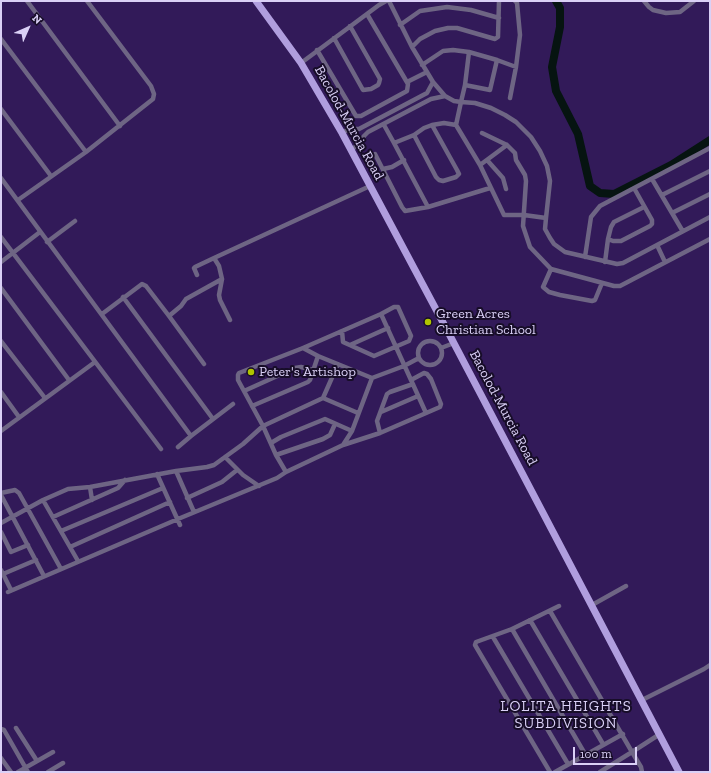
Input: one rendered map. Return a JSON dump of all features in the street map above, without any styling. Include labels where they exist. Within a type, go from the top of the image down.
[{"type":"main road","name":"Bacolod-Murcia Road","points":[[256,1],[301,62],[342,133],[679,772]]},
{"type":"street","points":[[26,1],[120,126]]},
{"type":"street","points":[[18,200],[86,152],[154,98],[154,94],[147,80],[87,1]]},
{"type":"street","points":[[301,62],[367,14],[388,1],[422,65],[433,82],[445,96],[454,101],[475,103],[491,108],[516,122],[531,136],[547,166],[550,181],[545,229],[554,244],[565,252],[605,262],[617,264],[623,263],[682,230],[710,217]]},
{"type":"street","points":[[412,47],[420,39],[435,31],[448,28],[457,28],[495,39],[498,37],[499,1]]},
{"type":"street","points":[[510,98],[520,36],[517,3],[515,1]]},
{"type":"street","points":[[644,1],[648,8],[666,13],[680,12],[694,1]]},
{"type":"street","points":[[400,25],[420,11],[447,7],[471,10],[499,18]]},
{"type":"street","points":[[317,50],[356,116],[361,116],[407,91],[407,82],[367,14]]},
{"type":"street","points":[[334,38],[363,90],[371,89],[380,84],[380,80],[350,26]]},
{"type":"street","points":[[1,39],[86,152]]},
{"type":"street","points":[[422,65],[443,51],[453,50],[469,52],[516,67]]},
{"type":"street","points":[[469,52],[465,85],[456,125],[480,165],[504,215],[524,215],[546,218]]},
{"type":"street","points":[[465,85],[490,90],[497,60]]},
{"type":"street","points":[[407,82],[427,72]]},
{"type":"street","points":[[342,133],[349,129],[359,129],[427,93],[433,82]]},
{"type":"street","points":[[427,93],[431,99]]},
{"type":"street","points":[[351,150],[359,144],[365,134],[431,99],[445,96]]},
{"type":"street","points":[[401,107],[404,114]]},
{"type":"street","points":[[1,109],[51,176]]},
{"type":"street","points":[[372,122],[376,128]]},
{"type":"street","points":[[394,142],[414,135],[424,128],[432,125],[444,123],[456,125]]},
{"type":"street","points":[[384,125],[428,207]]},
{"type":"street","points":[[414,135],[439,180],[443,181],[456,177],[458,174],[457,170],[432,125]]},
{"type":"street","points":[[482,133],[507,145],[515,153],[516,160],[525,175],[526,181],[523,226],[530,247],[551,269],[614,286],[620,286],[710,239]]},
{"type":"street","points":[[480,165],[507,145]]},
{"type":"street","points":[[585,257],[590,217],[600,206],[710,148]]},
{"type":"street","points":[[375,154],[405,211],[428,207],[490,188]]},
{"type":"street","points":[[383,169],[392,167],[404,160]]},
{"type":"street","points":[[487,160],[503,178],[506,189]]},
{"type":"street","points":[[662,195],[710,171]]},
{"type":"street","points":[[1,178],[191,436]]},
{"type":"street","points":[[652,179],[682,230]]},
{"type":"street","points":[[196,275],[195,267],[370,186]]},
{"type":"street","points":[[608,239],[613,241],[621,241],[652,224],[652,220],[634,188]]},
{"type":"street","points":[[672,213],[710,194]]},
{"type":"street","points":[[605,262],[608,239],[614,222],[644,206]]},
{"type":"street","points":[[47,242],[75,221]]},
{"type":"street","points":[[1,262],[40,232]]},
{"type":"street","points":[[1,237],[161,449]]},
{"type":"street","points":[[657,245],[665,262]]},
{"type":"street","points":[[214,258],[219,266],[222,279],[220,297],[230,320]]},
{"type":"street","points":[[551,269],[543,287],[554,294],[592,301],[597,299],[602,283]]},
{"type":"street","points":[[169,316],[181,306],[186,299],[222,279]]},
{"type":"street","points":[[102,314],[141,284],[144,284],[204,364]]},
{"type":"street","points":[[1,288],[69,380]]},
{"type":"street","points":[[123,298],[213,419]]},
{"type":"street","points":[[286,472],[276,456],[263,426],[237,378],[239,373],[303,348],[397,306],[411,336],[409,341],[374,356],[343,342],[342,331]]},
{"type":"street","points":[[381,314],[426,413]]},
{"type":"street","points":[[350,345],[388,328]]},
{"type":"street","points":[[1,341],[45,398]]},
{"type":"street","points":[[433,341],[441,348],[441,358],[434,364],[425,364],[419,358],[419,348],[422,343],[433,341]]},
{"type":"street","points":[[441,348],[454,343]]},
{"type":"street","points":[[303,348],[318,356],[372,378],[404,366],[419,358]]},
{"type":"street","points":[[252,406],[308,382],[314,370],[318,356]]},
{"type":"street","points":[[1,431],[95,362]]},
{"type":"street","points":[[1,523],[43,500],[68,489],[90,487],[157,474],[207,467],[219,462],[243,444],[263,426],[323,398],[338,364]]},
{"type":"street","points":[[244,391],[295,368],[301,367],[314,370]]},
{"type":"street","points":[[36,560],[2,572],[9,591],[259,486],[343,446],[380,433],[441,406],[431,379],[427,374],[424,374],[412,382],[390,392],[386,397],[377,421],[380,433]]},
{"type":"street","points":[[343,446],[352,431],[372,378]]},
{"type":"street","points":[[1,392],[19,417]]},
{"type":"street","points":[[381,412],[418,396]]},
{"type":"street","points":[[323,398],[358,413]]},
{"type":"street","points":[[178,447],[233,404]]},
{"type":"street","points":[[271,443],[325,420],[352,431]]},
{"type":"street","points":[[276,456],[323,439],[330,435],[335,424]]},
{"type":"street","points":[[225,457],[237,470],[259,486]]},
{"type":"street","points":[[187,498],[222,482],[237,470]]},
{"type":"street","points":[[176,471],[194,512]]},
{"type":"street","points":[[157,474],[180,525]]},
{"type":"street","points":[[53,517],[118,488],[126,480]]},
{"type":"street","points":[[90,487],[92,500]]},
{"type":"street","points":[[61,532],[163,488]]},
{"type":"street","points":[[44,576],[28,545],[2,502],[1,494],[17,491],[61,569]]},
{"type":"street","points":[[43,500],[78,561]]},
{"type":"street","points":[[70,547],[170,502]]},
{"type":"street","points":[[1,532],[11,552],[28,545]]},
{"type":"street","points":[[592,605],[626,586]]},
{"type":"street","points":[[550,772],[475,646],[476,642],[512,629],[560,606]]},
{"type":"street","points":[[550,611],[623,734],[641,767],[642,772]]},
{"type":"street","points":[[530,620],[603,744]]},
{"type":"street","points":[[512,629],[584,754]]},
{"type":"street","points":[[492,637],[568,764]]},
{"type":"street","points":[[642,700],[710,665]]},
{"type":"street","points":[[16,728],[36,761]]},
{"type":"street","points":[[1,729],[4,730],[27,770]]},
{"type":"street","points":[[555,772],[584,754],[623,734]]},
{"type":"street","points":[[600,772],[660,734]]},
{"type":"street","points":[[18,772],[27,770],[36,761],[53,752]]},
{"type":"street","points":[[1,758],[11,772]]},
{"type":"street","points":[[48,772],[63,762]]},
{"type":"waterway","points":[[556,1],[560,8],[560,27],[552,67],[556,91],[578,134],[590,186],[600,193],[614,194],[671,165],[710,140]]},
{"type":"place","name":"Green Acres Christian School","points":[[428,322]]},
{"type":"place","name":"Peter's Artishop","points":[[251,372]]},
{"type":"district","name":"LOLITA HEIGHTS SUBDIVISION","points":[[566,716]]}]
